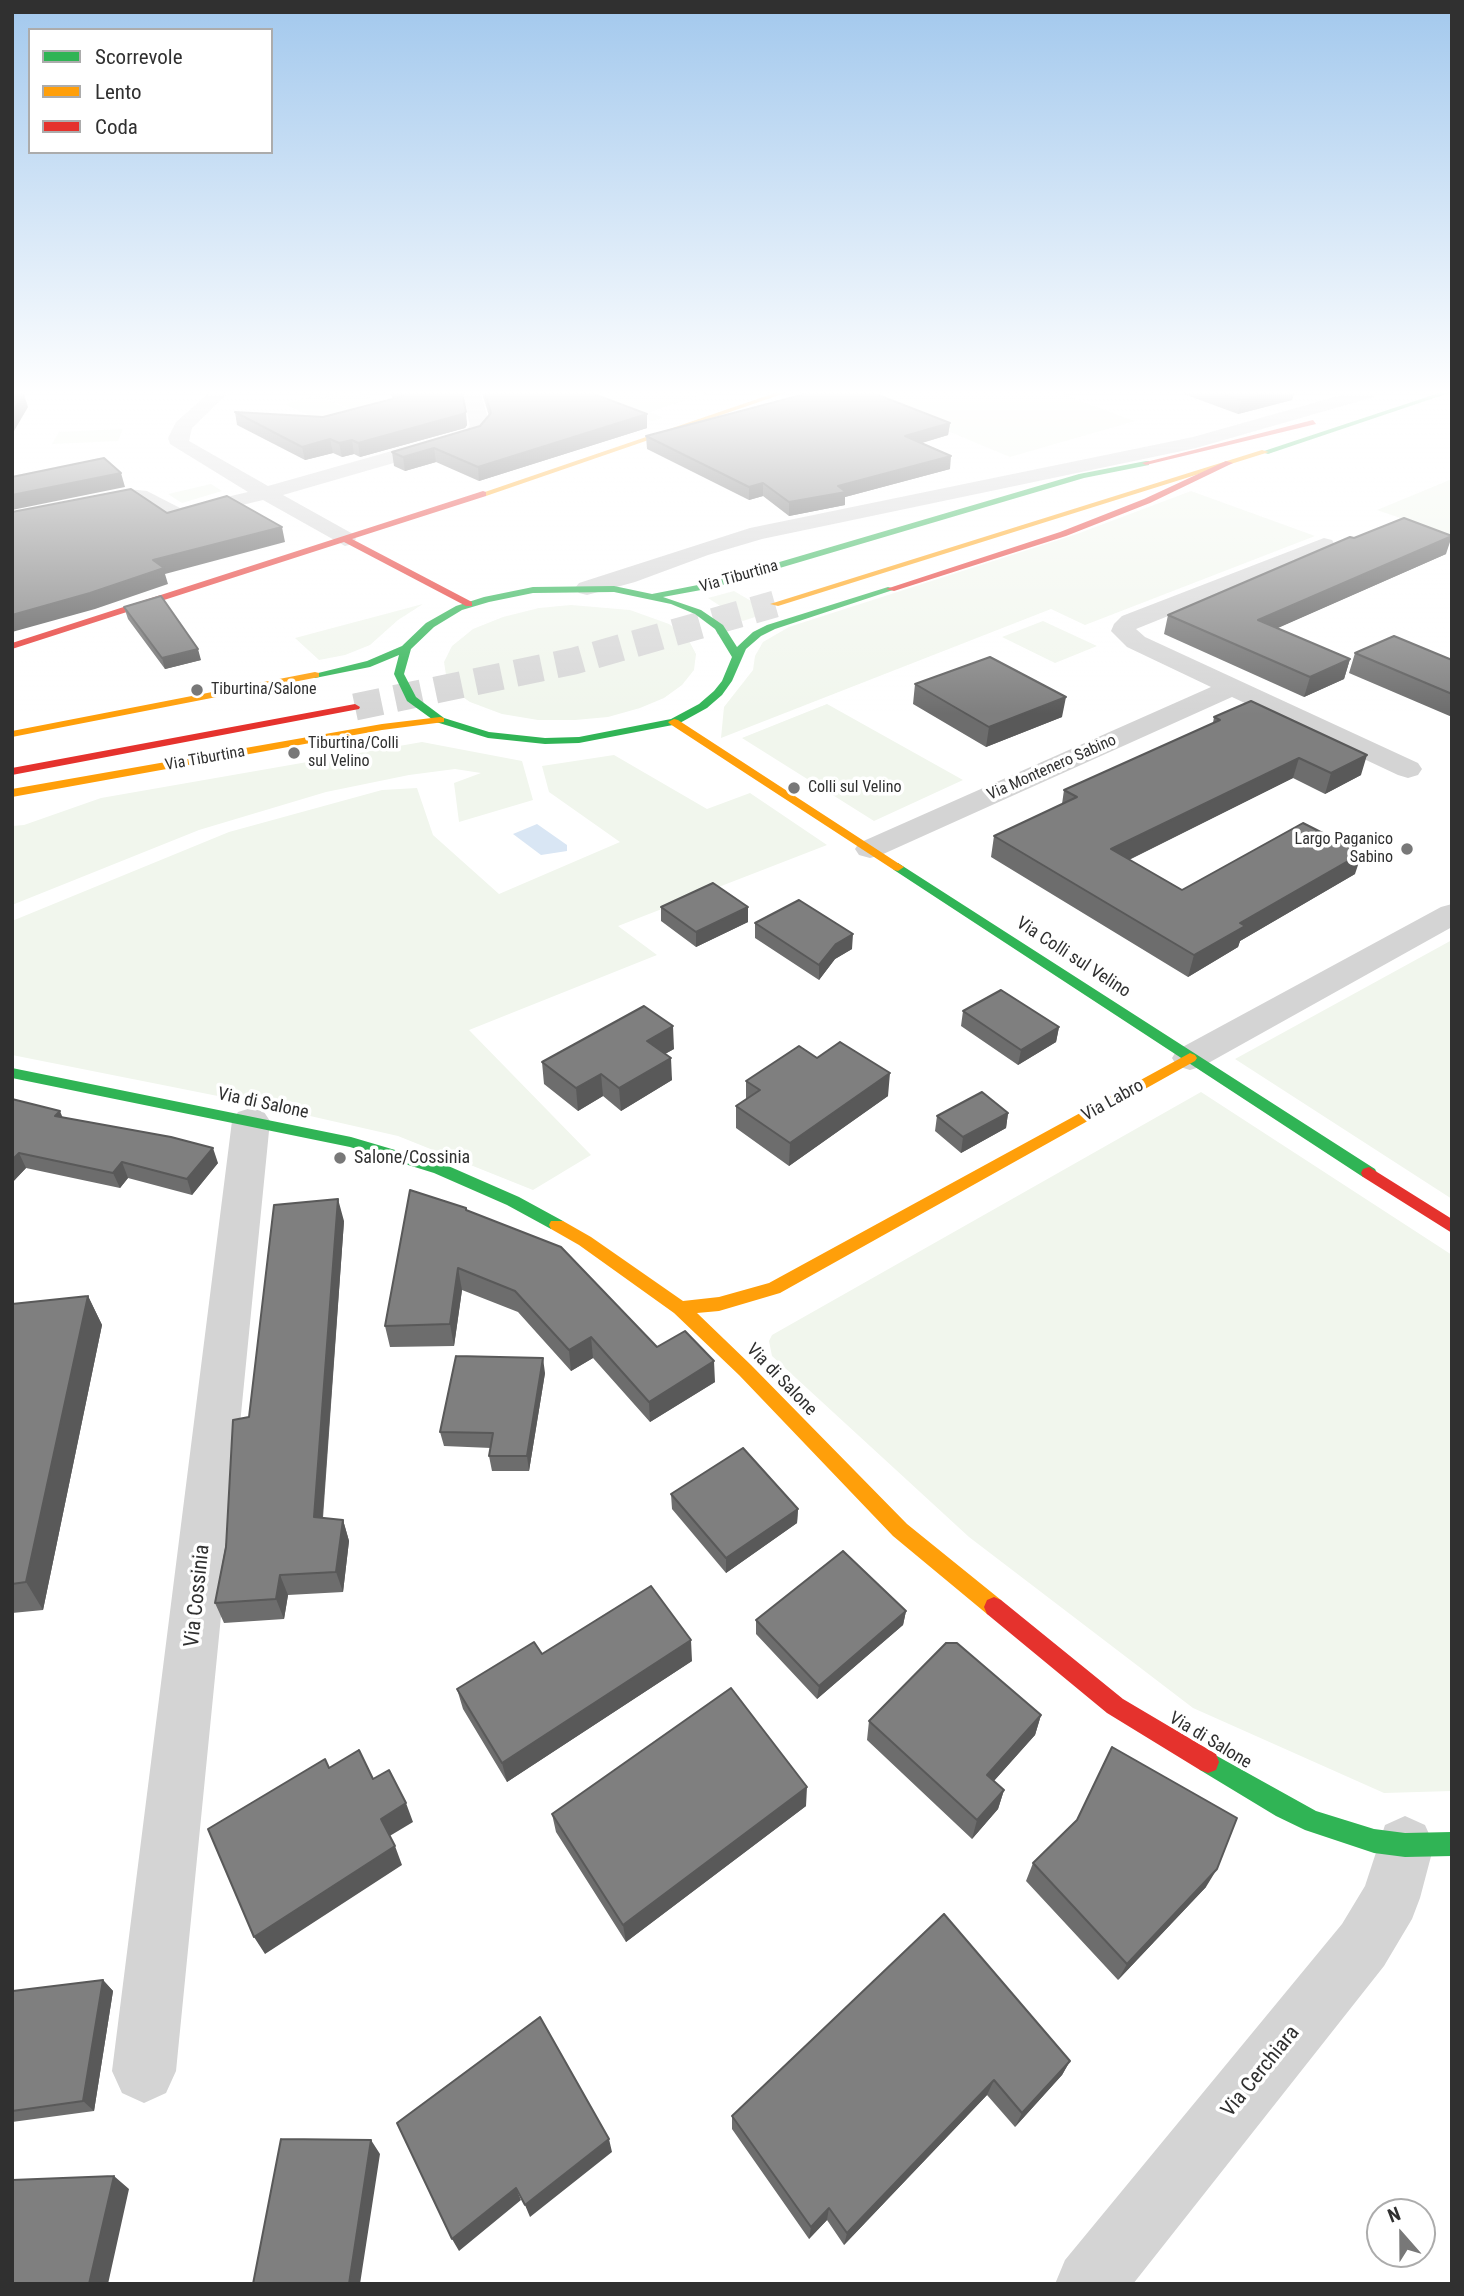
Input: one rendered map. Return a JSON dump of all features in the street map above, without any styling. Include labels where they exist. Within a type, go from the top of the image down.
[{"type":"street","points":[[12,520],[99,500]]},
{"type":"street","points":[[149,500],[169,512],[180,514],[238,500]]},
{"type":"street","points":[[275,500],[469,604]]},
{"type":"street","points":[[12,646],[464,500]]},
{"type":"street","name":"Via Tiburtina","points":[[12,734],[383,660],[406,649],[440,619],[469,604],[520,592],[587,587],[627,578],[751,535],[917,500]]},
{"type":"street","name":"Via Tiburtina","points":[[651,595],[701,588],[1000,500]]},
{"type":"street","name":"Via Tiburtina","points":[[758,594],[1060,500]]},
{"type":"street","name":"Via Tiburtina","points":[[775,604],[1109,500]]},
{"type":"street","name":"Via Tiburtina","points":[[406,649],[400,663],[403,686],[422,709],[440,720],[488,735],[545,741],[605,737],[674,722],[689,715],[718,694],[727,681],[737,656],[749,641],[771,627],[1075,529],[1148,500]]},
{"type":"street","points":[[1324,545],[1132,621],[1123,628],[1125,635],[1408,769]]},
{"type":"street","name":"Via Tiburtina","points":[[587,587],[651,595],[682,605],[706,617],[724,633],[737,656]]},
{"type":"street","name":"Via Montenero Sabino","points":[[870,849],[1233,687]]},
{"type":"street","name":"Via Tiburtina","points":[[12,755],[351,701],[12,772]]},
{"type":"street","name":"Via Tiburtina","points":[[12,793],[393,725],[440,720]]},
{"type":"street","name":"Via Colli sul Velino","points":[[674,722],[1452,1227]]},
{"type":"street","points":[[12,806],[105,776]]},
{"type":"street","name":"Via Labro","points":[[680,1308],[719,1304],[774,1288],[1452,914]]},
{"type":"street","name":"Via di Salone","points":[[12,1073],[351,1142],[440,1169],[513,1201],[585,1241],[680,1308],[745,1370],[900,1530],[1115,1706],[1284,1808],[1344,1833],[1429,1844]]},
{"type":"street","name":"Via Cossinia","points":[[144,2071],[251,1121]]},
{"type":"street","name":"Via Labro","points":[[760,1307],[774,1288]]},
{"type":"street","points":[[742,1339],[745,1370]]},
{"type":"street","name":"Via Cerchiara","points":[[1089,2284],[1363,1945],[1391,1898],[1429,1844]]},
{"type":"shaded area","points":[[1167,500],[1216,500],[1315,536],[1085,625],[1051,609],[721,738],[724,707],[753,670],[755,656],[763,642],[789,627],[1077,534]]},
{"type":"shaded area","points":[[1401,500],[1452,500],[1452,536],[1377,510]]},
{"type":"shaded area","points":[[734,591],[770,612],[743,621],[708,598]]},
{"type":"shaded area","points":[[423,604],[398,620],[370,645],[345,655],[319,660],[295,638]]},
{"type":"shaded area","points":[[571,605],[630,610],[669,624],[688,639],[696,654],[694,670],[682,685],[664,698],[608,717],[575,720],[538,720],[502,714],[470,702],[457,693],[447,681],[444,662],[452,646],[473,629],[503,617],[539,608]]},
{"type":"shaded area","points":[[1043,621],[1097,646],[1055,663],[1002,637]]},
{"type":"shaded area","points":[[827,704],[963,780],[874,821],[742,738]]},
{"type":"shaded area","points":[[422,742],[522,761],[533,800],[459,822],[454,783],[481,773],[455,769],[409,775],[326,792],[199,830],[12,905],[12,826],[24,825],[101,798]]},
{"type":"shaded area","points":[[614,755],[707,809],[750,793],[827,845],[618,926],[657,955],[469,1030],[591,1155],[533,1190],[398,1136],[253,1103],[12,1055],[12,921],[229,832],[382,790],[417,788],[433,835],[499,894],[620,842],[549,792],[542,766]]},
{"type":"shaded area","points":[[1452,940],[1452,1199],[1235,1059]]},
{"type":"shaded area","points":[[1201,1092],[1452,1255],[1452,1791],[1384,1793],[1193,1708],[969,1537],[772,1356],[769,1341],[772,1335]]},
{"type":"water","points":[[537,824],[567,845],[567,851],[541,855],[513,834]]},
{"type":"building","points":[[73,500],[148,500],[167,513],[212,500],[234,500],[282,527],[153,560],[164,568],[12,615],[12,512]]},
{"type":"building","points":[[1404,518],[1452,536],[1258,620],[1350,659],[1310,677],[1168,615],[1350,537],[1354,538]]},
{"type":"building","points":[[161,596],[198,649],[162,658],[124,607]]},
{"type":"building","points":[[1394,636],[1452,660],[1452,694],[1355,653]]},
{"type":"building","points":[[990,657],[1066,697],[989,727],[915,684]]},
{"type":"building","points":[[1251,701],[1367,755],[1331,773],[1299,758],[1111,849],[1182,890],[1303,823],[1362,853],[1240,923],[1245,926],[1194,955],[994,836],[1077,797],[1064,790],[1220,720],[1214,717]]},
{"type":"building","points":[[713,883],[748,907],[696,932],[661,907]]},
{"type":"building","points":[[799,900],[853,934],[836,944],[819,965],[755,923]]},
{"type":"building","points":[[1001,990],[1059,1027],[1021,1050],[963,1011]]},
{"type":"building","points":[[644,1006],[673,1026],[647,1041],[671,1058],[619,1088],[601,1074],[576,1088],[542,1062]]},
{"type":"building","points":[[840,1042],[890,1073],[790,1143],[736,1106],[760,1090],[746,1081],[799,1046],[817,1058]]},
{"type":"building","points":[[982,1092],[1008,1113],[963,1137],[937,1116]]},
{"type":"building","points":[[12,1099],[60,1111],[55,1116],[171,1137],[213,1148],[187,1179],[122,1162],[113,1173],[19,1153],[12,1160]]},
{"type":"building","points":[[410,1190],[466,1208],[561,1247],[657,1347],[685,1331],[714,1361],[649,1402],[591,1337],[569,1350],[515,1291],[458,1268],[450,1324],[385,1326]]},
{"type":"building","points":[[338,1199],[314,1517],[343,1520],[336,1572],[280,1575],[276,1599],[215,1603],[226,1547],[233,1420],[249,1417],[274,1205]]},
{"type":"building","points":[[88,1296],[26,1582],[12,1584],[12,1304]]},
{"type":"building","points":[[456,1356],[543,1358],[527,1456],[489,1456],[493,1433],[440,1432]]},
{"type":"building","points":[[743,1448],[798,1509],[726,1558],[671,1494]]},
{"type":"building","points":[[843,1551],[906,1611],[819,1686],[756,1620]]},
{"type":"building","points":[[651,1586],[691,1640],[502,1763],[457,1689],[534,1642],[542,1654]]},
{"type":"building","points":[[946,1643],[957,1643],[1041,1715],[987,1775],[1004,1790],[977,1820],[869,1721]]},
{"type":"building","points":[[731,1688],[807,1787],[623,1925],[552,1814]]},
{"type":"building","points":[[1112,1747],[1237,1818],[1217,1869],[1127,1964],[1033,1863],[1077,1820]]},
{"type":"building","points":[[359,1750],[373,1779],[389,1770],[406,1803],[381,1819],[395,1846],[254,1937],[208,1829],[325,1759],[329,1768]]},
{"type":"building","points":[[944,1914],[1070,2061],[1022,2113],[994,2080],[847,2233],[829,2208],[811,2227],[732,2116]]},
{"type":"building","points":[[103,1980],[83,2101],[12,2111],[13,1991]]},
{"type":"building","points":[[540,2017],[609,2139],[525,2205],[516,2188],[452,2239],[397,2123]]},
{"type":"building","points":[[281,2139],[371,2140],[349,2284],[253,2284]]},
{"type":"building","points":[[114,2176],[89,2284],[12,2284],[12,2180]]},
{"type":"tunnel","points":[[355,707],[574,661],[775,604]]},
{"type":"traffic: fast","points":[[656,595],[709,586],[1000,500]]},
{"type":"traffic: fast","points":[[315,675],[370,664],[406,648],[430,625],[459,608],[487,599],[533,590],[614,589],[674,602],[698,612],[719,627],[737,656]]},
{"type":"traffic: fast","points":[[406,648],[399,674],[411,699],[440,720],[488,735],[545,741],[579,740],[674,722],[703,706],[718,693],[727,681],[741,648],[757,634],[771,627],[891,589]]},
{"type":"traffic: fast","points":[[898,867],[1369,1173]]},
{"type":"traffic: fast","points":[[12,1073],[351,1142],[440,1169],[513,1201],[557,1225]]},
{"type":"traffic: fast","points":[[1208,1762],[1284,1808],[1313,1822],[1374,1841],[1405,1845],[1452,1844]]},
{"type":"traffic: slow","points":[[775,604],[1110,500]]},
{"type":"traffic: slow","points":[[12,734],[315,675]]},
{"type":"traffic: slow","points":[[12,793],[382,727],[440,720]]},
{"type":"traffic: slow","points":[[674,722],[898,867]]},
{"type":"traffic: slow","points":[[680,1308],[719,1304],[774,1288],[1190,1058]]},
{"type":"traffic: slow","points":[[557,1225],[585,1241],[680,1308],[745,1370],[900,1530],[994,1607]]},
{"type":"traffic: jam","points":[[12,646],[464,500]]},
{"type":"traffic: jam","points":[[891,589],[1063,534],[1149,500]]},
{"type":"traffic: jam","points":[[345,539],[469,604]]},
{"type":"traffic: jam","points":[[12,772],[355,707]]},
{"type":"traffic: jam","points":[[1369,1173],[1452,1227]]},
{"type":"traffic: jam","points":[[994,1607],[1115,1706],[1208,1762]]},
{"type":"place","name":"Tiburtina/Salone","points":[[197,690]]},
{"type":"place","name":"Tiburtina/Colli sul Velino","points":[[294,753]]},
{"type":"place","name":"Colli sul Velino","points":[[794,788]]},
{"type":"place","name":"Largo Paganico Sabino","points":[[1407,849]]},
{"type":"place","name":"Salone/Cossinia","points":[[340,1158]]}]
